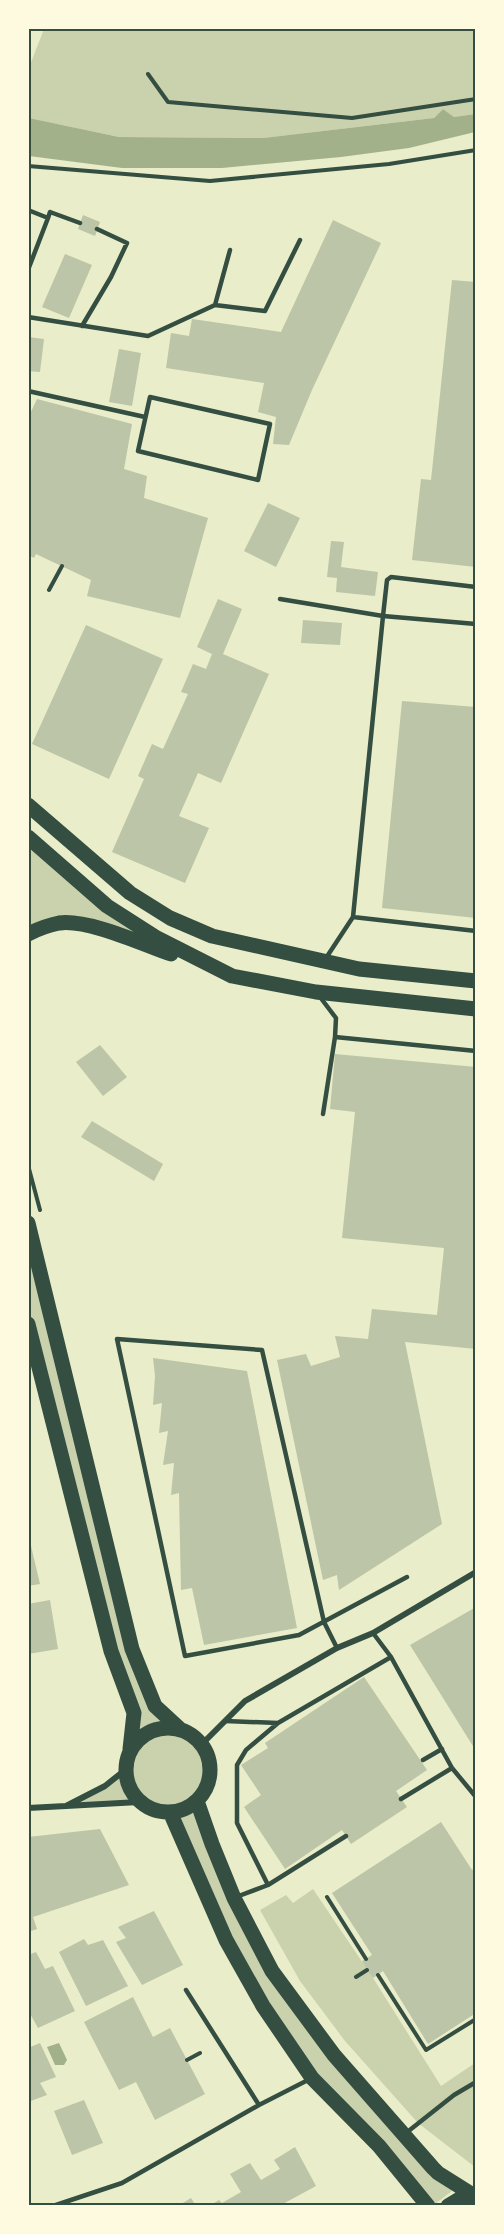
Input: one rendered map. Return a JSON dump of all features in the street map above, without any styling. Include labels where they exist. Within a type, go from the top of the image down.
[{"type":"main road","points":[[28,805],[130,893],[170,918],[212,936],[359,969],[476,981]]},
{"type":"main road","points":[[28,837],[106,906],[157,938],[232,976]]},
{"type":"main road","points":[[28,934],[61,923],[93,927],[232,976],[316,992],[476,1009]]},
{"type":"main road","points":[[28,1223],[132,1649],[155,1706],[180,1729],[192,1735],[202,1744],[208,1755],[210,1767],[207,1785],[197,1801],[189,1807],[170,1812],[159,1812],[139,1802],[129,1787],[125,1770],[134,1713],[111,1651],[28,1324]]},
{"type":"main road","points":[[130,1749],[139,1738],[152,1731],[166,1728],[180,1729]]},
{"type":"main road","points":[[197,1801],[234,1898],[272,1971],[334,2055],[438,2173],[475,2195]]},
{"type":"main road","points":[[170,1812],[226,1940],[263,2006],[312,2078],[379,2146],[428,2205]]},
{"type":"main road","points":[[448,2205],[463,2197],[475,2195]]},
{"type":"street","points":[[202,1744],[245,1701],[337,1648],[373,1633],[476,1572]]},
{"type":"street","points":[[66,1806],[105,1786],[125,1770]]},
{"type":"street","points":[[28,1808],[139,1802]]},
{"type":"lane","points":[[28,210],[48,218]]},
{"type":"lane","points":[[28,270],[50,212],[80,224]]},
{"type":"lane","points":[[82,326],[128,243],[98,229]]},
{"type":"lane","points":[[28,317],[147,336],[215,305],[265,310],[300,240]]},
{"type":"lane","points":[[215,305],[230,250]]},
{"type":"lane","points":[[28,390],[144,418]]},
{"type":"lane","points":[[150,397],[270,424],[258,480],[138,451],[144,418],[150,397]]},
{"type":"lane","points":[[325,961],[353,917],[387,580],[391,577],[476,587]]},
{"type":"lane","points":[[280,599],[383,616],[476,624]]},
{"type":"lane","points":[[353,917],[476,931]]},
{"type":"lane","points":[[316,992],[336,1018],[323,1114]]},
{"type":"lane","points":[[335,1037],[476,1051]]},
{"type":"lane","points":[[337,1648],[324,1622],[262,1350],[117,1339],[185,1656],[299,1635],[324,1622],[406,1577]]},
{"type":"lane","points":[[373,1633],[391,1657],[452,1768],[476,1797]]},
{"type":"lane","points":[[268,1885],[237,1824],[237,1765],[246,1750],[278,1723],[391,1657]]},
{"type":"lane","points":[[225,1721],[278,1723]]},
{"type":"lane","points":[[423,1760],[442,1749]]},
{"type":"lane","points":[[401,1799],[452,1768]]},
{"type":"lane","points":[[234,1898],[268,1885],[346,1836]]},
{"type":"lane","points":[[186,1990],[259,2105]]},
{"type":"lane","points":[[53,2205],[123,2183],[259,2105],[312,2078]]},
{"type":"lane","points":[[404,2135],[454,2095],[476,2082]]},
{"type":"path","points":[[148,74],[168,102],[352,118],[476,99]]},
{"type":"path","points":[[28,166],[210,181],[389,164],[476,150]]},
{"type":"path","points":[[49,590],[62,566]]},
{"type":"path","points":[[327,1897],[366,1959]]},
{"type":"path","points":[[356,1977],[368,1970]]},
{"type":"path","points":[[378,1975],[426,2050],[476,2019]]},
{"type":"path","points":[[187,2060],[200,2053]]},
{"type":"shaded area","points":[[44,29],[475,29],[475,114],[454,117],[443,109],[434,118],[263,138],[119,137],[29,118],[28,70]]},
{"type":"shaded area","points":[[443,109],[454,117],[475,114],[475,132],[409,148],[222,168],[122,168],[29,156],[29,118],[119,137],[263,138],[434,118]]},
{"type":"shaded area","points":[[28,837],[157,938],[93,927],[29,934]]},
{"type":"shaded area","points":[[28,1223],[132,1649],[149,1694],[163,1715],[192,1735],[205,1749],[208,1757],[208,1775],[197,1801],[272,1971],[452,2191],[435,2204],[418,2193],[312,2078],[263,2006],[170,1813],[159,1812],[139,1802],[66,1806],[105,1786],[125,1770],[134,1713],[29,1324]]},
{"type":"shaded area","points":[[313,1889],[373,1978],[441,2086],[475,2063],[475,2167],[418,2123],[345,2041],[300,1981],[260,1910],[286,1895],[293,1903]]},
{"type":"shaded area","points":[[59,2043],[67,2060],[64,2065],[55,2065],[47,2047]]},
{"type":"building","points":[[83,215],[100,222],[95,236],[78,229]]},
{"type":"building","points":[[333,220],[381,243],[312,390],[289,445],[273,444],[276,417],[258,412],[264,383],[166,368],[171,333],[189,336],[192,319],[281,332]]},
{"type":"building","points":[[65,254],[92,265],[69,318],[42,307]]},
{"type":"building","points":[[452,280],[476,282],[476,567],[412,560],[421,479],[431,480]]},
{"type":"building","points":[[28,337],[44,339],[40,372],[28,371]]},
{"type":"building","points":[[119,349],[141,353],[132,406],[109,402]]},
{"type":"building","points":[[37,399],[132,424],[124,469],[147,476],[144,498],[208,518],[180,618],[87,596],[91,580],[36,554],[34,558],[28,555],[28,418]]},
{"type":"building","points":[[268,503],[300,518],[276,567],[244,551]]},
{"type":"building","points":[[331,541],[344,542],[341,567],[378,572],[375,596],[336,592],[337,578],[327,577]]},
{"type":"building","points":[[218,599],[242,609],[223,654],[269,674],[221,783],[198,773],[179,816],[209,828],[185,883],[112,852],[144,779],[138,776],[152,744],[163,749],[188,694],[181,692],[193,664],[206,669],[212,654],[197,647]]},
{"type":"building","points":[[303,620],[342,623],[340,645],[301,643]]},
{"type":"building","points":[[86,625],[163,659],[109,779],[32,744]]},
{"type":"building","points":[[402,701],[476,707],[476,918],[382,908]]},
{"type":"building","points":[[100,1045],[127,1077],[103,1096],[76,1062]]},
{"type":"building","points":[[335,1054],[476,1067],[476,1349],[405,1342],[442,1524],[339,1590],[337,1575],[323,1580],[277,1360],[306,1354],[311,1366],[340,1357],[335,1336],[368,1339],[372,1309],[437,1315],[444,1248],[342,1238],[355,1112],[330,1109]]},
{"type":"building","points":[[92,1121],[163,1164],[154,1181],[81,1137]]},
{"type":"building","points":[[153,1358],[247,1371],[297,1628],[204,1645],[192,1588],[181,1590],[179,1493],[171,1495],[174,1463],[163,1465],[168,1431],[159,1433],[162,1403],[153,1405],[155,1376]]},
{"type":"building","points":[[28,1533],[40,1584],[28,1586]]},
{"type":"building","points":[[50,1600],[58,1649],[28,1654],[28,1604]]},
{"type":"building","points":[[476,1607],[476,1751],[410,1645]]},
{"type":"building","points":[[364,1677],[427,1770],[396,1791],[407,1807],[351,1844],[342,1830],[285,1869],[244,1807],[261,1795],[241,1765],[268,1748],[265,1743]]},
{"type":"building","points":[[441,1822],[472,1870],[476,1867],[476,2013],[428,2044],[383,1971],[373,1978],[367,1970],[362,1961],[372,1955],[332,1893]]},
{"type":"building","points":[[100,1829],[129,1885],[33,1917],[37,1929],[28,1932],[28,1837]]},
{"type":"building","points":[[154,1911],[183,1965],[142,1985],[116,1942],[126,1938],[118,1927]]},
{"type":"building","points":[[84,1939],[88,1945],[103,1940],[128,1986],[86,2006],[59,1952]]},
{"type":"building","points":[[36,1952],[45,1969],[53,1966],[75,2011],[38,2028],[28,2010],[28,1955]]},
{"type":"building","points":[[133,1997],[153,2037],[170,2028],[205,2094],[155,2120],[136,2082],[119,2090],[84,2022]]},
{"type":"building","points":[[40,2043],[56,2077],[40,2083],[47,2095],[28,2102],[28,2048]]},
{"type":"building","points":[[84,2100],[103,2143],[72,2155],[54,2111]]},
{"type":"building","points":[[295,2147],[316,2186],[279,2206],[209,2206],[219,2200],[222,2203],[241,2192],[230,2174],[250,2163],[261,2180],[280,2169],[274,2160]]},
{"type":"building","points":[[191,2198],[196,2206],[178,2206]]}]
